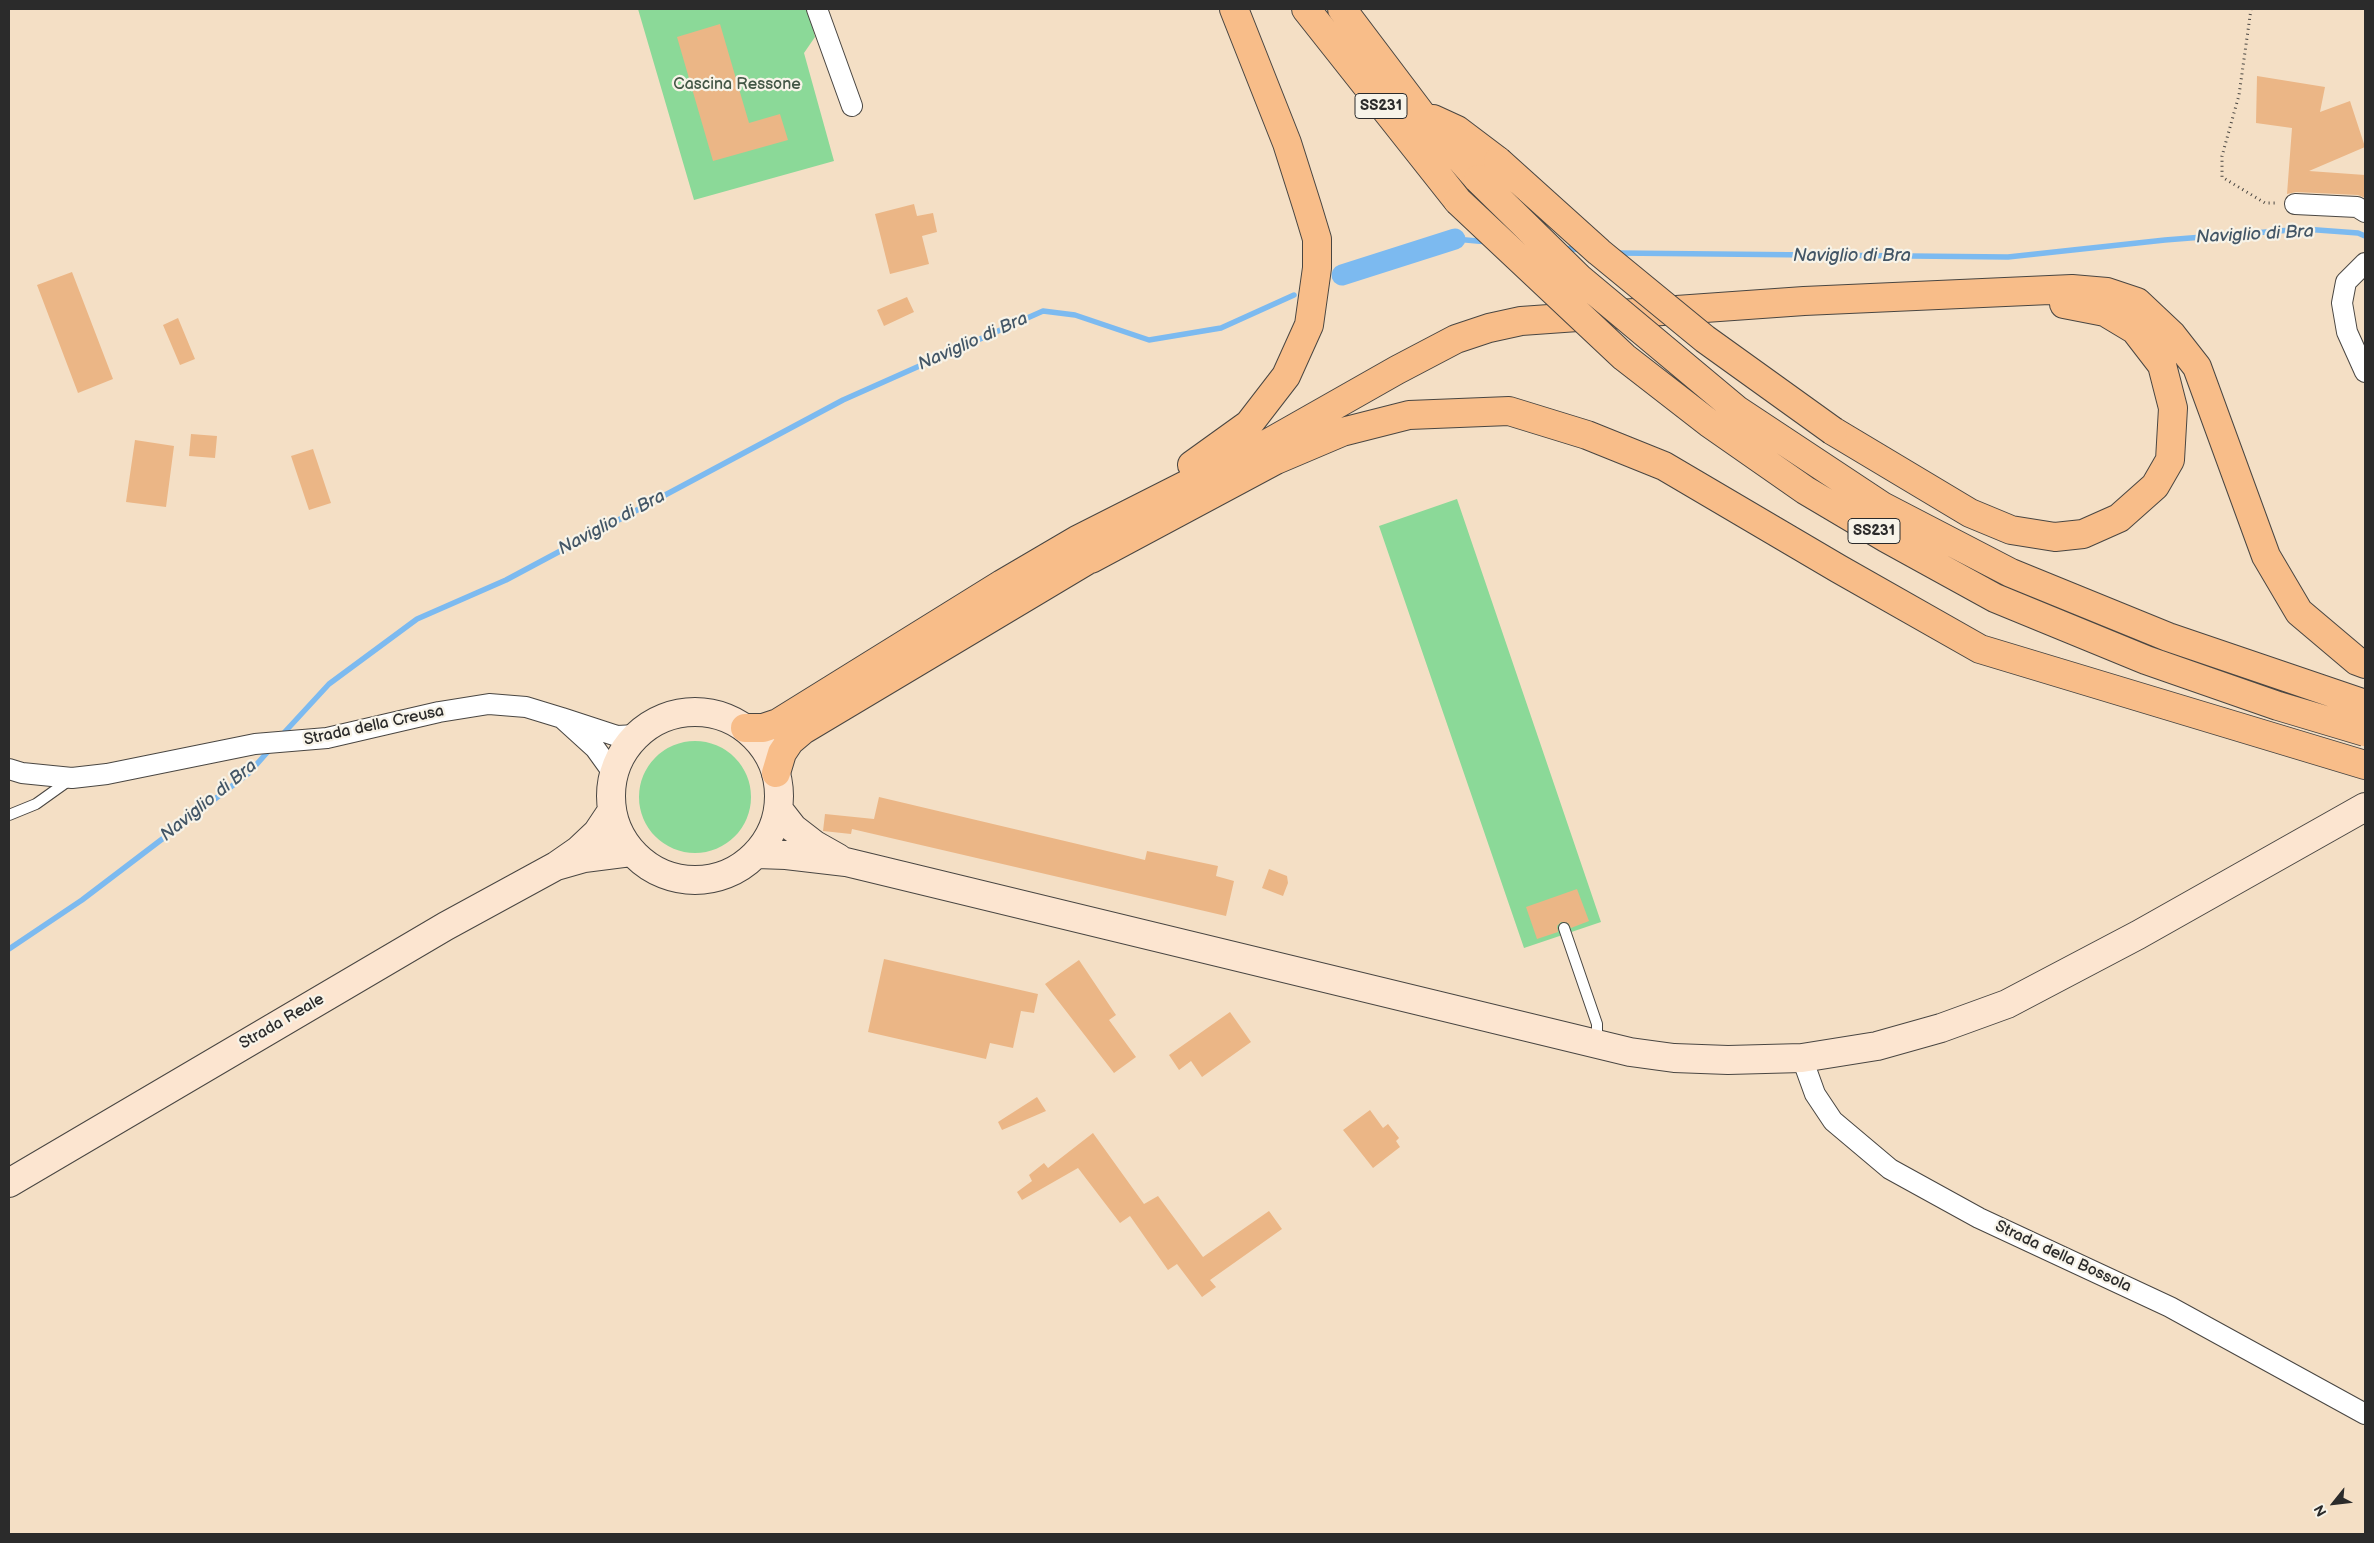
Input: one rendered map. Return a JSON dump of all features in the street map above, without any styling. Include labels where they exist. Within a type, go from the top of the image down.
[{"type":"highway","points":[[1084,550],[1249,424],[1286,376],[1309,325],[1317,268],[1317,239],[1287,143],[1234,9]]},
{"type":"highway","name":"SS231","points":[[1306,9],[1458,201],[1624,357],[1709,423],[1789,479],[1886,538],[1995,598],[2146,660],[2278,706],[2365,732]]},
{"type":"highway","name":"SS231","points":[[1342,9],[1422,115],[1478,179],[1579,278],[1737,410],[1882,506],[2011,573],[2158,634],[2365,704]]},
{"type":"highway","points":[[1422,115],[1457,130],[1498,161],[1599,252],[1705,339],[1833,431],[1970,513],[2011,530],[2054,537],[2083,534],[2119,518],[2155,486],[2170,460],[2173,408],[2162,365],[2135,330],[2105,312],[1999,292]]},
{"type":"highway","points":[[776,773],[782,753],[790,740],[803,730],[1084,550],[1263,446],[1456,339],[1488,328],[1513,323],[1804,300],[2072,289],[2107,292],[2137,302],[2172,334],[2197,367],[2266,556],[2299,612],[2358,661],[2365,664]]},
{"type":"highway","points":[[745,728],[763,728],[778,724],[1002,584],[1084,550],[1276,460],[1342,432],[1409,415],[1509,410],[1587,434],[1664,466],[1838,569],[1980,649],[2365,765]]},
{"type":"main road","points":[[689,712],[714,714],[745,728],[757,739],[771,760],[776,773],[780,797],[770,836],[756,854],[735,871],[710,880],[685,881],[661,874],[631,852],[616,827],[611,812],[610,794],[613,773],[624,750],[636,736],[651,724],[664,717],[689,712]]},
{"type":"main road","points":[[756,854],[786,855],[846,862],[1597,1045],[1674,1058],[1728,1060],[1802,1058],[1877,1046],[1941,1028],[2007,1004],[2138,935],[2365,807]]},
{"type":"main road","points":[[778,810],[793,828],[808,840],[846,862]]},
{"type":"main road","name":"Strada Reale","points":[[9,1183],[446,926],[556,866],[585,844],[597,832],[611,812]]},
{"type":"main road","name":"Strada Reale","points":[[556,866],[584,858],[631,852]]},
{"type":"street","points":[[817,9],[852,106]]},
{"type":"street","points":[[2295,204],[2357,207],[2365,212]]},
{"type":"street","points":[[2365,263],[2346,282],[2342,303],[2347,332],[2365,372]]},
{"type":"street","name":"Strada della Creusa","points":[[9,769],[72,778],[107,774],[255,744],[294,743],[327,738],[439,712],[489,704],[526,707],[618,736],[636,736]]},
{"type":"street","name":"Strada della Creusa","points":[[562,718],[595,748],[613,773]]},
{"type":"street","name":"Strada della Bossola","points":[[1802,1058],[1814,1094],[1833,1121],[1890,1169],[1979,1218],[2170,1307],[2365,1414]]},
{"type":"lane","points":[[9,816],[36,804],[72,778]]},
{"type":"lane","points":[[1564,928],[1597,1024],[1597,1045]]},
{"type":"path","points":[[2251,9],[2239,95],[2222,156],[2222,176],[2265,203],[2295,204]]},
{"type":"green space","name":"Cascina Ressone","points":[[638,9],[808,9],[815,37],[804,53],[834,161],[694,200]]},
{"type":"green space","points":[[1457,499],[1601,922],[1524,948],[1379,526]]},
{"type":"green space","points":[[695,741],[716,745],[735,757],[747,776],[751,797],[747,818],[735,837],[716,849],[695,853],[674,849],[655,837],[643,818],[639,797],[643,776],[655,757],[674,745]]},
{"type":"building","points":[[720,24],[749,123],[780,114],[788,140],[713,161],[677,37]]},
{"type":"building","points":[[2257,76],[2325,87],[2320,112],[2350,101],[2365,147],[2309,171],[2365,175],[2365,198],[2358,195],[2296,192],[2287,194],[2292,128],[2256,123]]},
{"type":"building","points":[[914,204],[917,216],[933,213],[937,232],[922,236],[929,264],[890,274],[875,214]]},
{"type":"building","points":[[72,272],[113,379],[78,393],[37,285]]},
{"type":"building","points":[[907,297],[914,312],[884,326],[877,310]]},
{"type":"building","points":[[178,318],[195,359],[180,365],[163,325]]},
{"type":"building","points":[[191,434],[217,436],[215,458],[189,456]]},
{"type":"building","points":[[135,440],[174,446],[166,507],[126,502]]},
{"type":"building","points":[[313,449],[331,503],[309,510],[291,456]]},
{"type":"building","points":[[879,797],[1145,860],[1147,851],[1218,866],[1216,876],[1234,881],[1226,916],[852,829],[851,834],[823,831],[825,814],[874,819]]},
{"type":"building","points":[[1269,869],[1287,876],[1288,883],[1283,896],[1262,888]]},
{"type":"building","points":[[1577,889],[1589,921],[1571,928],[1568,923],[1561,922],[1557,926],[1558,932],[1537,939],[1526,907]]},
{"type":"building","points":[[884,959],[1038,994],[1034,1013],[1021,1011],[1013,1048],[990,1043],[986,1059],[868,1032]]},
{"type":"building","points":[[1079,960],[1116,1015],[1109,1020],[1136,1057],[1114,1073],[1045,984]]},
{"type":"building","points":[[1230,1012],[1251,1042],[1202,1077],[1191,1061],[1179,1070],[1169,1055]]},
{"type":"building","points":[[1037,1097],[1046,1111],[1002,1130],[998,1122]]},
{"type":"building","points":[[1370,1110],[1383,1128],[1388,1124],[1399,1138],[1396,1141],[1400,1147],[1373,1168],[1343,1130]]},
{"type":"building","points":[[1093,1133],[1144,1204],[1158,1196],[1203,1257],[1269,1211],[1282,1229],[1210,1280],[1216,1287],[1202,1297],[1177,1264],[1168,1270],[1130,1216],[1120,1223],[1078,1168],[1022,1200],[1017,1192],[1032,1181],[1029,1175],[1044,1163],[1048,1168]]},
{"type":"waterway","name":"Naviglio di Bra","points":[[1617,253],[2008,257],[2165,240],[2304,229],[2358,233],[2365,236]]},
{"type":"waterway","name":"Naviglio di Bra","points":[[1455,239],[1488,242]]},
{"type":"waterway","name":"Naviglio di Bra","points":[[1342,275],[1455,239]]},
{"type":"waterway","name":"Naviglio di Bra","points":[[1562,248],[1583,250]]},
{"type":"waterway","name":"Naviglio di Bra","points":[[282,735],[329,684],[417,619],[506,580],[843,400],[1043,311],[1075,315],[1149,340],[1221,328],[1294,295]]},
{"type":"waterway","name":"Naviglio di Bra","points":[[9,949],[82,900],[249,773],[271,748]]}]
